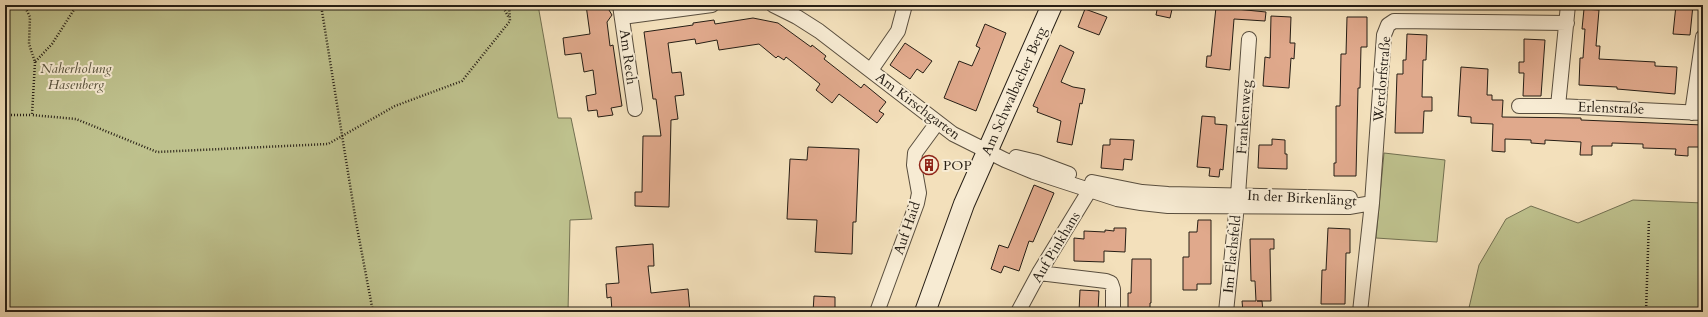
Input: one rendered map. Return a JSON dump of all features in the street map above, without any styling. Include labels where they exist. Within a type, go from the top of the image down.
[{"type":"main road","name":"Am Schwalbacher Berg","points":[[925,312],[964,204],[1052,5]]},
{"type":"street","points":[[621,11],[712,5]]},
{"type":"street","name":"Am Kirschgarten","points":[[773,5],[797,16],[871,70],[953,134],[988,151]]},
{"type":"street","name":"Am Kirschgarten","points":[[871,70],[898,31],[905,5]]},
{"type":"street","points":[[1558,106],[1568,5]]},
{"type":"street","name":"Am Rech","points":[[621,11],[635,109]]},
{"type":"street","name":"Werdorfstraße","points":[[1360,312],[1372,203],[1384,35],[1388,25],[1394,21],[1567,23]]},
{"type":"street","points":[[1698,113],[1703,37]]},
{"type":"street","name":"Frankenweg","points":[[1237,201],[1249,39]]},
{"type":"street","name":"Erlenstraße","points":[[1519,106],[1558,106],[1698,113]]},
{"type":"street","name":"Auf Haid","points":[[877,312],[917,203],[919,193],[914,165],[916,153],[937,123]]},
{"type":"street","name":"In der Birkenlängt","points":[[988,151],[1037,162],[1092,187],[1237,201],[1349,198],[1372,203]]},
{"type":"street","name":"Auf Pinkhans","points":[[1018,312],[1092,187]]},
{"type":"street","name":"Im Flachsfeld","points":[[1226,312],[1237,201]]},
{"type":"street","points":[[1040,273],[1106,281],[1111,283],[1113,289],[1113,312]]},
{"type":"path","points":[[24,5],[30,16],[29,44],[36,62],[32,115]]},
{"type":"path","points":[[36,62],[52,44],[77,5]]},
{"type":"path","points":[[321,5],[356,222],[373,312]]},
{"type":"path","points":[[502,5],[510,21]]},
{"type":"path","points":[[5,115],[32,115],[76,119],[156,152],[328,144],[395,106],[462,81],[510,21],[510,5]]},
{"type":"path","points":[[1646,312],[1649,219]]},
{"type":"green space","name":"Naherholung Hasenberg","points":[[5,5],[538,5],[558,118],[571,118],[592,219],[570,220],[568,312],[5,312]]},
{"type":"green space","points":[[1384,153],[1445,160],[1437,242],[1376,238]]},
{"type":"green space","points":[[1633,200],[1703,203],[1703,312],[1468,312],[1479,265],[1506,219],[1531,206],[1578,223]]},
{"type":"building","points":[[586,5],[606,5],[612,15],[607,22],[610,46],[613,45],[622,106],[611,108],[613,115],[598,117],[597,110],[588,111],[586,96],[596,94],[593,70],[584,72],[581,53],[565,55],[563,38],[590,34]]},
{"type":"building","points":[[1158,5],[1173,5],[1170,18],[1156,15]]},
{"type":"building","points":[[1676,5],[1693,5],[1690,35],[1673,34]]},
{"type":"building","points":[[1216,7],[1266,12],[1265,21],[1234,19],[1230,70],[1206,67],[1207,56],[1211,56]]},
{"type":"building","points":[[1085,9],[1107,17],[1099,35],[1078,27]]},
{"type":"building","points":[[1584,9],[1599,10],[1596,46],[1600,46],[1599,59],[1655,62],[1655,66],[1677,67],[1675,94],[1617,89],[1617,87],[1579,85],[1580,58],[1583,58],[1585,29],[1582,29]]},
{"type":"building","points":[[1271,16],[1291,17],[1290,43],[1295,43],[1294,59],[1291,58],[1289,88],[1263,86],[1265,57],[1270,58]]},
{"type":"building","points":[[1347,17],[1367,17],[1367,47],[1361,47],[1360,88],[1358,88],[1356,176],[1334,176],[1334,163],[1336,163],[1336,106],[1340,106],[1341,54],[1346,54]]},
{"type":"building","points":[[753,18],[778,23],[811,47],[812,45],[826,56],[824,59],[861,88],[864,84],[886,102],[879,111],[884,114],[877,123],[839,94],[832,103],[816,90],[820,84],[786,57],[784,60],[778,56],[776,58],[759,44],[719,50],[717,40],[696,44],[695,39],[668,43],[672,73],[681,72],[684,95],[675,96],[678,119],[671,120],[669,207],[635,206],[635,192],[642,192],[643,136],[661,136],[656,99],[653,99],[644,32],[693,25],[693,23],[714,20],[715,24]]},
{"type":"building","points":[[985,24],[1006,33],[976,111],[944,98],[959,61],[972,66],[980,48],[976,46]]},
{"type":"building","points":[[1407,34],[1427,35],[1426,60],[1423,60],[1422,97],[1432,97],[1432,111],[1424,111],[1423,133],[1395,133],[1397,74],[1403,74],[1403,60],[1406,60]]},
{"type":"building","points":[[1524,39],[1545,40],[1541,96],[1523,96],[1524,73],[1519,73],[1519,62],[1524,62]]},
{"type":"building","points":[[905,43],[932,61],[923,73],[917,69],[910,79],[890,65]]},
{"type":"building","points":[[1060,45],[1074,52],[1061,82],[1073,87],[1085,89],[1082,104],[1080,103],[1072,145],[1057,142],[1061,121],[1037,112],[1038,108],[1033,106]]},
{"type":"building","points":[[1461,67],[1488,69],[1487,95],[1492,95],[1492,100],[1503,100],[1502,117],[1581,118],[1581,120],[1703,125],[1703,147],[1688,147],[1688,156],[1675,155],[1676,149],[1643,148],[1643,144],[1612,143],[1612,146],[1592,146],[1592,155],[1580,155],[1581,142],[1545,140],[1545,144],[1531,143],[1531,140],[1505,139],[1505,152],[1492,151],[1493,124],[1471,123],[1471,117],[1458,116]]},
{"type":"building","points":[[1202,116],[1215,117],[1215,124],[1227,125],[1223,170],[1220,169],[1219,177],[1209,176],[1210,168],[1197,167]]},
{"type":"building","points":[[1110,139],[1134,140],[1132,160],[1124,159],[1123,170],[1101,168],[1103,145],[1110,145]]},
{"type":"building","points":[[1272,139],[1285,140],[1287,169],[1258,168],[1259,145],[1272,145]]},
{"type":"building","points":[[808,147],[859,149],[856,222],[853,222],[852,254],[815,252],[817,220],[787,219],[790,159],[807,160]]},
{"type":"building","points":[[1034,185],[1054,193],[1033,242],[1029,241],[1019,271],[1004,266],[1001,273],[991,269],[999,245],[1008,248]]},
{"type":"building","points":[[1198,220],[1211,220],[1211,284],[1197,284],[1197,290],[1183,290],[1183,257],[1189,257],[1189,232],[1197,232]]},
{"type":"building","points":[[1114,228],[1126,228],[1125,252],[1104,251],[1104,262],[1074,261],[1074,238],[1084,239],[1084,231],[1105,232],[1105,230],[1114,231]]},
{"type":"building","points":[[1328,228],[1350,229],[1350,253],[1346,253],[1345,304],[1321,304],[1322,270],[1326,270]]},
{"type":"building","points":[[1250,239],[1274,239],[1274,249],[1270,249],[1271,301],[1262,301],[1263,312],[1243,312],[1242,301],[1256,301],[1255,281],[1251,281]]},
{"type":"building","points":[[653,244],[654,266],[648,266],[651,293],[688,289],[690,312],[612,312],[611,297],[607,298],[606,284],[619,283],[616,247]]},
{"type":"building","points":[[1132,259],[1151,259],[1150,312],[1128,312],[1128,293],[1131,293]]},
{"type":"building","points":[[1080,290],[1099,291],[1098,312],[1079,312]]},
{"type":"building","points":[[814,296],[835,297],[835,312],[813,312]]},
{"type":"place","name":"POP","points":[[929,165]]}]
